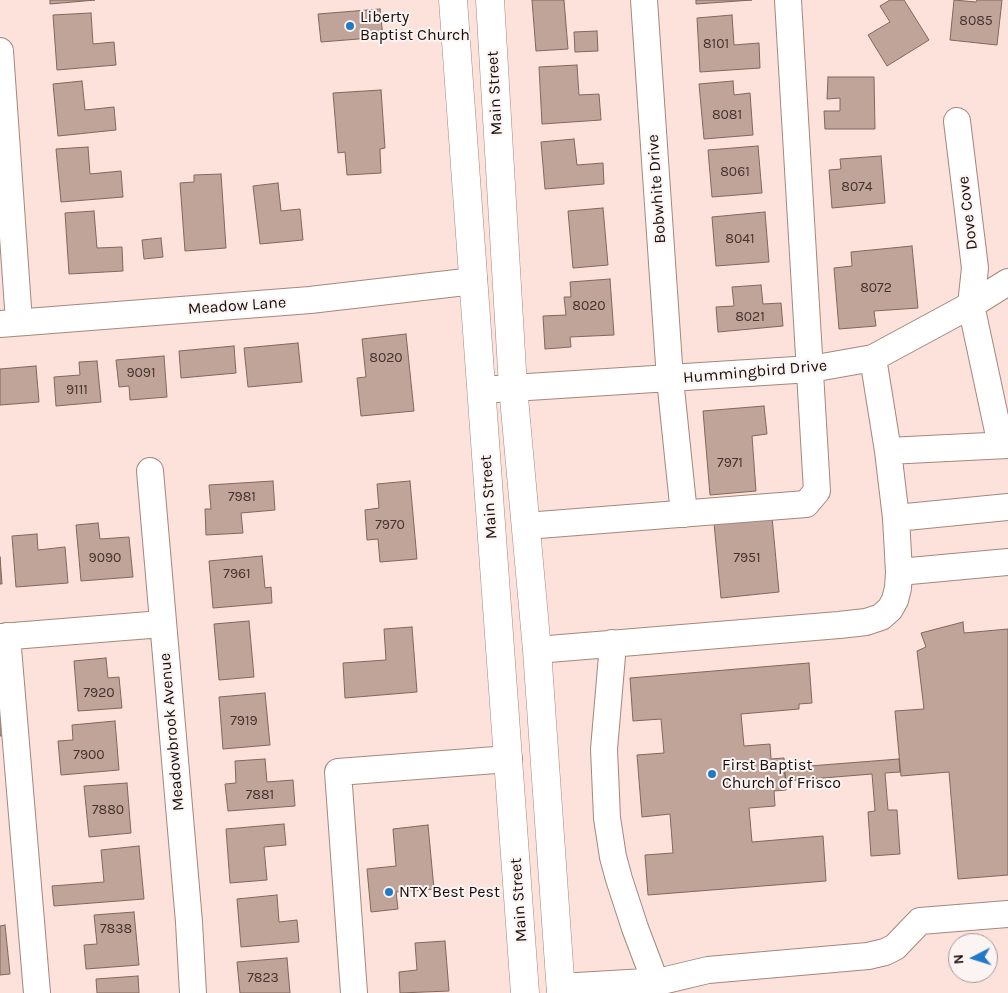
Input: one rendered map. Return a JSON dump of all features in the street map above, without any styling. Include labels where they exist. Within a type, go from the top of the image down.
[{"type":"main road","name":"Main Street","points":[[453,0],[525,992]]},
{"type":"main road","name":"Main Street","points":[[490,0],[513,386],[537,650],[560,990]]},
{"type":"main road","points":[[501,653],[537,650]]},
{"type":"main road","points":[[509,759],[544,756]]},
{"type":"main road","points":[[525,992],[560,990]]},
{"type":"street","name":"Bobwhite Drive","points":[[644,0],[670,379],[684,514]]},
{"type":"street","points":[[526,526],[806,504],[817,492],[788,0]]},
{"type":"street","points":[[0,51],[10,323]]},
{"type":"street","name":"Dove Cove","points":[[957,122],[974,268],[971,305],[1004,445]]},
{"type":"street","name":"Meadow Lane","points":[[10,323],[310,300],[474,281]]},
{"type":"street","name":"Hummingbird Drive","points":[[481,390],[513,386],[670,379],[811,369],[872,358],[971,305],[1008,282]]},
{"type":"street","points":[[537,650],[872,620],[886,613],[895,600],[899,572],[896,518],[888,451],[872,358]]},
{"type":"street","points":[[888,451],[1004,445]]},
{"type":"street","name":"Meadowbrook Avenue","points":[[150,471],[189,922],[193,993]]},
{"type":"street","points":[[896,518],[1008,507]]},
{"type":"street","points":[[899,572],[1008,562]]},
{"type":"street","points":[[37,993],[10,794],[4,637],[162,624]]},
{"type":"street","points":[[612,643],[612,663],[604,749],[607,818],[619,879],[655,981]]},
{"type":"street","points":[[354,993],[338,772],[509,759]]},
{"type":"street","points":[[560,990],[667,980],[708,970],[868,956],[895,947],[920,921],[1008,914]]},
{"type":"building","points":[[50,0],[95,0],[50,4]]},
{"type":"building","points":[[532,0],[564,0],[568,49],[536,51]]},
{"type":"building","points":[[696,0],[752,0],[696,4]]},
{"type":"building","points":[[890,0],[904,0],[929,40],[887,66],[868,35],[890,22],[880,6]]},
{"type":"building","points":[[954,0],[976,2],[977,0],[1002,0],[997,45],[950,40]]},
{"type":"building","name":"Liberty Baptist Church","points":[[380,9],[383,37],[321,42],[318,14]]},
{"type":"building","points":[[91,13],[93,44],[114,42],[116,65],[57,70],[53,15]]},
{"type":"building","points":[[732,15],[734,45],[759,43],[760,68],[700,72],[697,18]]},
{"type":"building","points":[[597,31],[598,51],[575,52],[574,32]]},
{"type":"building","points":[[577,65],[579,95],[599,94],[601,120],[542,124],[539,67]]},
{"type":"building","points":[[828,77],[874,77],[875,129],[825,129],[824,111],[840,111],[840,98],[827,99]]},
{"type":"building","points":[[82,81],[85,110],[114,107],[116,130],[58,136],[53,84]]},
{"type":"building","points":[[733,81],[734,95],[750,93],[753,135],[704,139],[699,84]]},
{"type":"building","points":[[381,90],[385,148],[380,149],[381,173],[347,175],[345,152],[338,153],[333,93]]},
{"type":"building","points":[[574,139],[577,165],[603,163],[604,184],[545,189],[541,142]]},
{"type":"building","points":[[758,146],[762,193],[712,197],[708,150]]},
{"type":"building","points":[[88,147],[90,174],[121,171],[123,197],[61,202],[56,149]]},
{"type":"building","points":[[881,156],[885,203],[832,208],[829,170],[841,169],[840,159]]},
{"type":"building","points":[[221,174],[226,248],[185,251],[180,183],[194,182],[194,175]]},
{"type":"building","points":[[278,183],[281,211],[300,209],[303,240],[260,244],[253,186]]},
{"type":"building","points":[[603,208],[608,265],[573,268],[568,211]]},
{"type":"building","points":[[94,211],[97,248],[122,247],[123,271],[69,274],[65,213]]},
{"type":"building","points":[[765,212],[769,262],[716,266],[712,217]]},
{"type":"building","points":[[161,238],[163,257],[144,259],[142,240]]},
{"type":"building","points":[[912,246],[918,308],[874,311],[876,326],[839,329],[834,268],[852,266],[851,252]]},
{"type":"building","points":[[610,279],[614,335],[570,337],[571,347],[545,349],[543,316],[566,315],[564,297],[571,297],[570,282]]},
{"type":"building","points":[[761,285],[763,304],[781,303],[783,326],[718,332],[716,307],[734,306],[732,287]]},
{"type":"building","points":[[406,334],[414,411],[361,416],[357,378],[366,377],[362,339]]},
{"type":"building","points":[[298,343],[302,382],[248,387],[244,348]]},
{"type":"building","points":[[234,346],[236,373],[181,378],[179,351]]},
{"type":"building","points":[[164,356],[167,397],[130,400],[129,386],[119,387],[116,360]]},
{"type":"building","points":[[97,361],[101,402],[56,406],[54,377],[80,375],[79,362]]},
{"type":"building","points":[[36,366],[39,402],[0,405],[0,369]]},
{"type":"building","points":[[764,406],[767,434],[752,436],[756,491],[710,495],[703,411]]},
{"type":"building","points":[[273,481],[275,510],[241,513],[243,533],[206,535],[205,509],[211,509],[209,485]]},
{"type":"building","points":[[410,481],[417,559],[380,562],[378,539],[367,540],[365,510],[379,508],[377,484]]},
{"type":"building","points":[[772,517],[779,592],[721,598],[714,523]]},
{"type":"building","points":[[98,523],[100,539],[129,537],[133,577],[81,581],[76,525]]},
{"type":"building","points":[[37,534],[38,550],[65,547],[68,583],[16,587],[12,536]]},
{"type":"building","points":[[262,556],[265,588],[271,587],[272,603],[213,608],[209,561]]},
{"type":"building","points":[[0,557],[2,584],[0,584]]},
{"type":"building","points":[[249,621],[254,677],[219,680],[214,624]]},
{"type":"building","points":[[963,622],[964,633],[1008,629],[1008,875],[958,879],[949,772],[901,776],[895,711],[924,709],[917,651],[926,647],[921,633]]},
{"type":"building","points":[[412,627],[417,692],[345,698],[343,663],[386,660],[384,629]]},
{"type":"building","points":[[106,658],[108,678],[119,677],[122,708],[78,711],[74,661]]},
{"type":"building","name":"First Baptist Church of Frisco","points":[[809,663],[812,703],[799,704],[799,709],[741,714],[744,746],[770,744],[771,759],[784,758],[786,790],[774,791],[775,806],[749,808],[752,842],[823,836],[826,881],[648,895],[645,855],[673,853],[670,814],[642,817],[637,755],[664,753],[661,719],[633,721],[630,678]]},
{"type":"building","points":[[0,683],[5,735],[0,736]]},
{"type":"building","points":[[265,693],[270,745],[223,749],[219,697]]},
{"type":"building","points":[[115,721],[119,770],[61,775],[58,741],[73,740],[72,725]]},
{"type":"building","points":[[265,759],[267,782],[293,780],[295,806],[228,811],[225,784],[236,783],[235,761]]},
{"type":"building","points":[[899,759],[900,772],[885,773],[888,810],[897,810],[900,854],[871,856],[868,812],[875,811],[872,774],[786,781],[784,768]]},
{"type":"building","points":[[127,783],[131,833],[89,837],[84,786]]},
{"type":"building","points":[[284,824],[286,845],[264,847],[267,880],[230,883],[226,829]]},
{"type":"building","points":[[428,825],[434,889],[396,892],[398,909],[371,912],[367,869],[396,866],[393,829]]},
{"type":"building","points":[[139,846],[144,899],[54,906],[52,886],[104,882],[101,850]]},
{"type":"building","points":[[277,895],[279,922],[297,920],[299,942],[241,947],[237,899]]},
{"type":"building","points":[[134,912],[139,965],[86,969],[84,945],[97,944],[94,915]]},
{"type":"building","points":[[5,925],[10,974],[0,975],[0,926]]},
{"type":"building","points":[[445,941],[449,991],[400,993],[399,972],[417,970],[415,943]]},
{"type":"building","points":[[287,958],[290,993],[240,993],[237,962]]},
{"type":"building","points":[[138,976],[139,993],[97,993],[96,979]]},
{"type":"place","name":"Liberty Baptist Church","points":[[350,26]]},
{"type":"place","name":"First Baptist Church of Frisco","points":[[712,774]]},
{"type":"place","name":"NTX Best Pest","points":[[389,892]]}]
